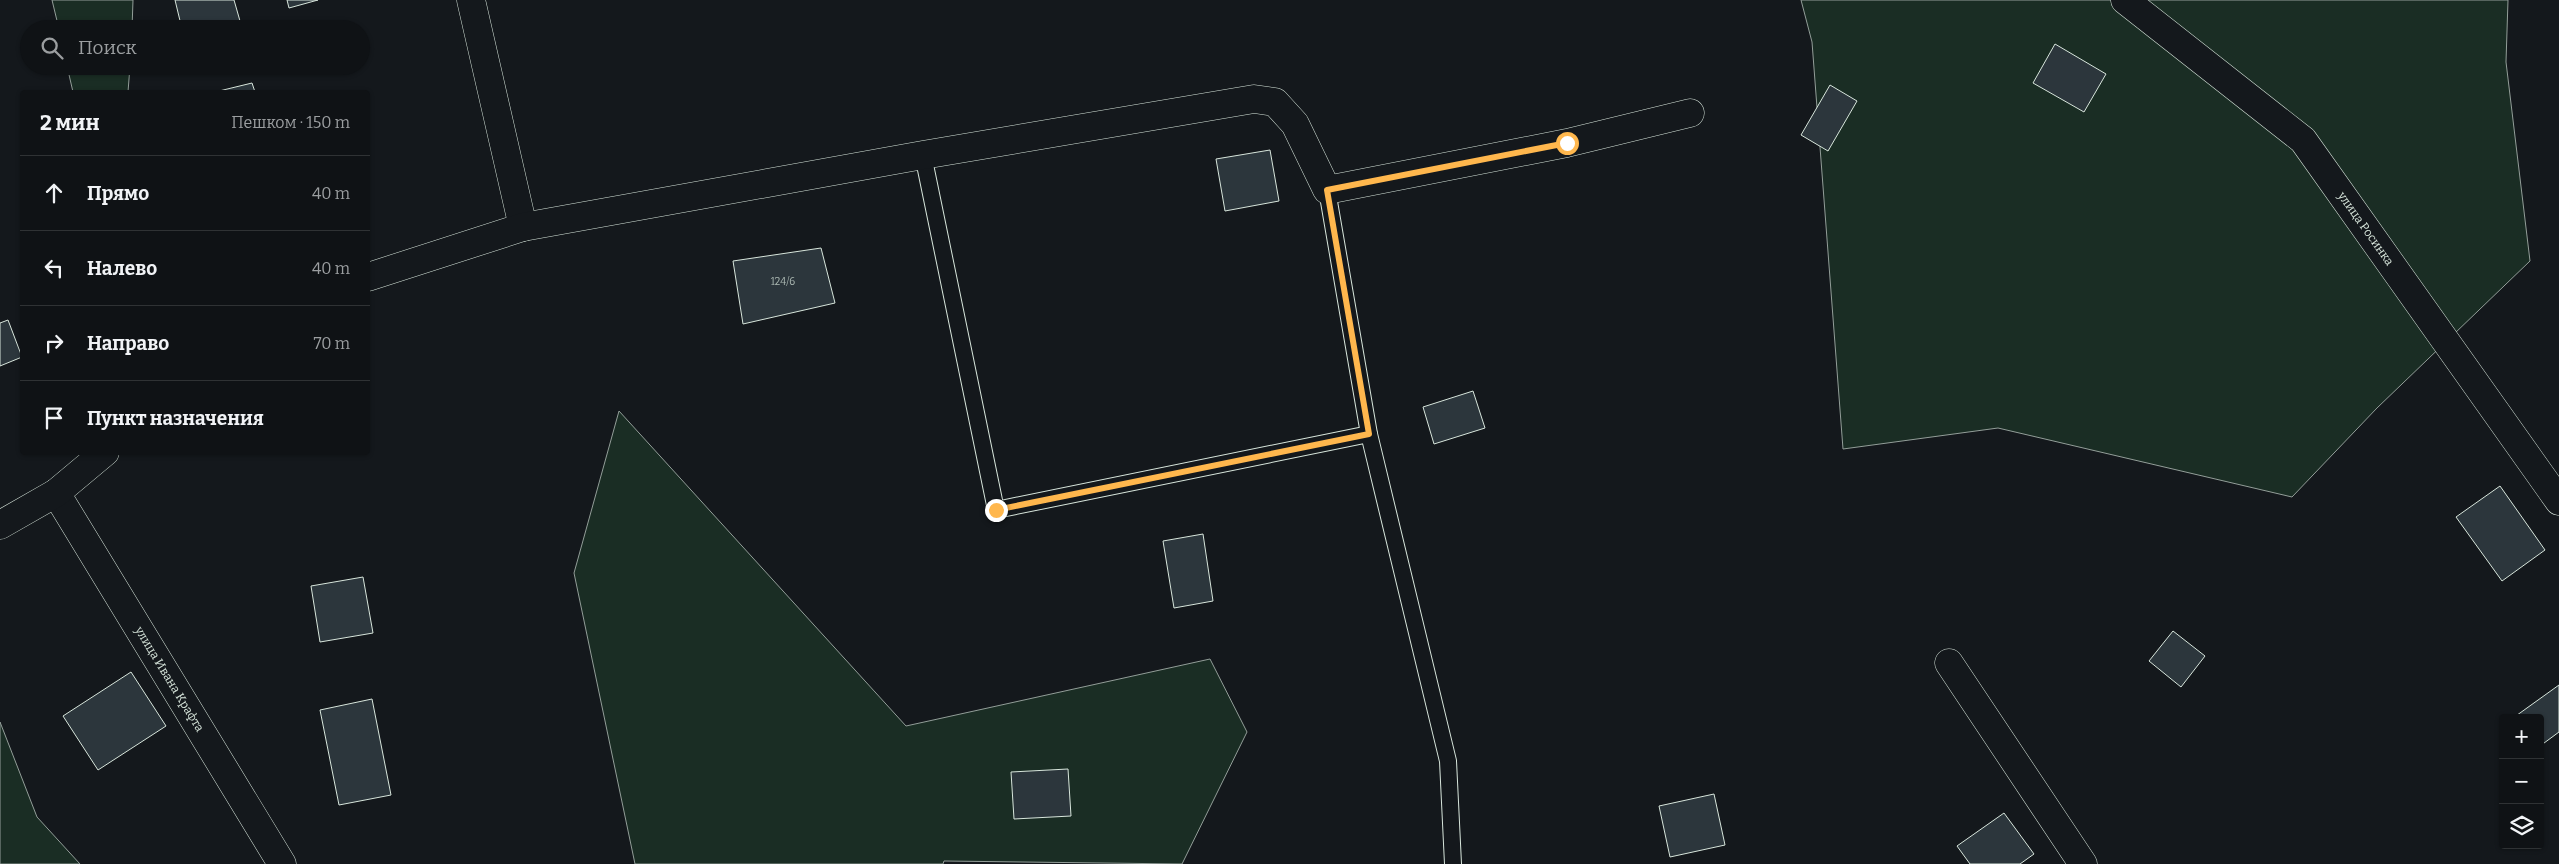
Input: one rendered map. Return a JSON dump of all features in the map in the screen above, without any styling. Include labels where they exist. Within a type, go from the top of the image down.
[{"type":"street","points":[[471,0],[523,227]]},
{"type":"street","name":"улица Росинка","points":[[2125,0],[2302,140],[2559,500]]},
{"type":"street","points":[[370,276],[523,227],[923,155],[1254,99],[1275,102],[1295,124],[1327,190],[1567,143],[1690,113]]},
{"type":"street","points":[[0,525],[56,493],[101,455]]},
{"type":"street","name":"улица Ивана Крафта","points":[[56,493],[282,864]]},
{"type":"street","points":[[1949,662],[2083,864]]},
{"type":"lane","points":[[923,155],[996,510],[1369,434]]},
{"type":"lane","points":[[1327,190],[1369,434],[1448,761],[1453,864]]},
{"type":"green space","points":[[52,0],[133,0],[132,20],[57,20]]},
{"type":"green space","points":[[1801,0],[2508,0],[2506,62],[2530,261],[2377,408],[2292,497],[1998,428],[1843,449],[1812,42]]},
{"type":"green space","points":[[69,75],[129,75],[128,90],[73,90]]},
{"type":"green space","points":[[619,411],[906,726],[1210,659],[1247,732],[1182,864],[944,861],[943,864],[635,864],[574,573]]},
{"type":"green space","points":[[0,722],[37,817],[80,864],[0,864]]},
{"type":"building","points":[[175,0],[234,0],[240,20],[180,20]]},
{"type":"building","points":[[287,0],[318,0],[289,8]]},
{"type":"building","points":[[2055,44],[2106,74],[2084,112],[2033,83]]},
{"type":"building","points":[[252,83],[254,90],[223,90]]},
{"type":"building","points":[[1830,85],[1857,101],[1828,151],[1801,135]]},
{"type":"building","points":[[1270,150],[1279,201],[1225,211],[1216,159]]},
{"type":"building","points":[[821,248],[835,303],[743,324],[733,261]]},
{"type":"building","points":[[8,320],[20,352],[20,358],[0,366],[0,323]]},
{"type":"building","points":[[1473,391],[1485,428],[1434,444],[1423,407]]},
{"type":"building","points":[[2500,486],[2545,550],[2502,581],[2456,517]]},
{"type":"building","points":[[1203,534],[1213,601],[1174,608],[1163,541]]},
{"type":"building","points":[[363,577],[373,633],[320,642],[311,586]]},
{"type":"building","points":[[2173,631],[2205,656],[2181,687],[2149,661]]},
{"type":"building","points":[[131,672],[166,726],[98,770],[63,716]]},
{"type":"building","points":[[2559,685],[2559,732],[2544,743],[2544,714],[2519,714]]},
{"type":"building","points":[[372,699],[391,795],[339,805],[320,710]]},
{"type":"building","points":[[1068,769],[1071,816],[1014,819],[1011,772]]},
{"type":"building","points":[[1714,794],[1725,845],[1670,857],[1659,806]]},
{"type":"building","points":[[2004,813],[2034,854],[2020,864],[1970,864],[1957,846]]},
{"type":"route","points":[[996,510],[1369,434],[1327,190],[1384,177],[1567,143]]}]
